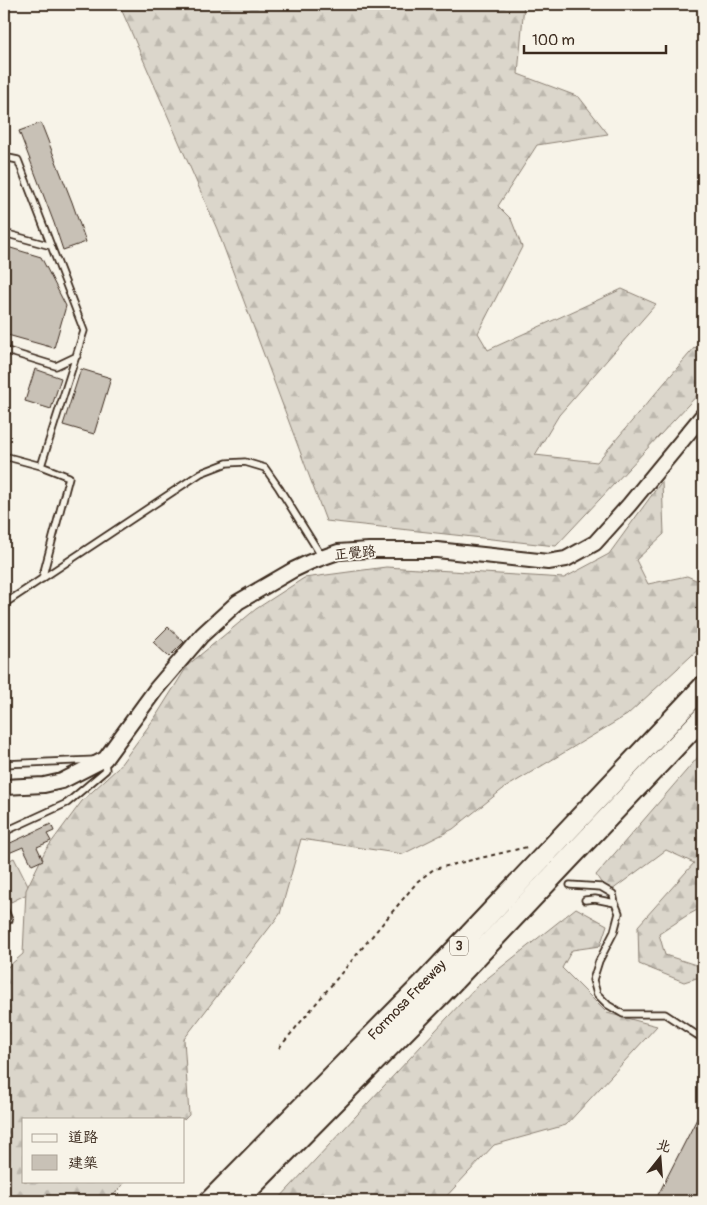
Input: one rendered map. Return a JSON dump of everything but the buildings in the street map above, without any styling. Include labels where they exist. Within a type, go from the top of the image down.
[{"type":"highway","name":"Formosa Freeway","points":[[210,1201],[427,980],[703,687]]},
{"type":"highway","name":"Formosa Freeway","points":[[237,1201],[441,994],[703,717]]},
{"type":"street","name":"正覺路","points":[[4,787],[44,785],[62,781],[105,759],[156,689],[202,635],[238,602],[293,570],[322,557],[338,552],[368,550],[438,550],[548,562],[566,559],[595,543],[703,415]]},
{"type":"lane","points":[[4,157],[18,160],[84,331],[41,466]]},
{"type":"lane","points":[[4,233],[51,246]]},
{"type":"lane","points":[[4,350],[56,366],[77,356]]},
{"type":"lane","points":[[4,456],[41,466],[69,477],[42,579]]},
{"type":"lane","points":[[4,604],[201,473],[227,463],[244,462],[264,468],[279,488],[322,557]]},
{"type":"lane","points":[[4,764],[105,759],[106,770],[67,803],[4,832]]},
{"type":"lane","points":[[570,884],[601,887],[613,894],[619,913],[614,932],[599,961],[593,980],[598,994],[608,1005],[623,1014],[665,1014],[703,1040]]},
{"type":"lane","points":[[585,900],[596,899],[615,903]]},
{"type":"lane","points":[[4,908],[9,920],[4,922]]},
{"type":"path","points":[[279,1048],[418,881],[434,869],[527,848]]},
{"type":"green space","points":[[119,4],[524,4],[518,74],[579,97],[608,134],[537,145],[498,206],[511,219],[522,247],[478,333],[488,350],[622,289],[656,304],[559,415],[535,455],[597,462],[695,347],[703,355],[703,389],[556,546],[326,521],[217,229]]},
{"type":"green space","points":[[662,481],[664,534],[636,560],[648,584],[687,576],[703,583],[703,645],[627,715],[503,789],[453,829],[403,854],[301,839],[280,914],[184,1039],[189,1115],[185,1119],[22,1118],[22,1182],[126,1182],[107,1201],[4,1201],[4,968],[23,954],[26,890],[45,851],[82,801],[118,768],[156,716],[188,665],[256,609],[304,578],[386,567],[564,578],[609,554]]},
{"type":"green space","points":[[699,756],[703,756],[703,907],[659,934],[665,955],[696,965],[703,963],[703,976],[684,982],[639,964],[638,926],[694,863],[666,850],[608,893],[596,875]]},
{"type":"green space","points":[[14,858],[31,892],[11,902],[4,887],[4,863]]},
{"type":"green space","points":[[576,908],[607,925],[600,946],[572,950],[562,968],[607,1013],[657,1026],[566,1125],[494,1145],[442,1201],[277,1201],[475,988]]}]
